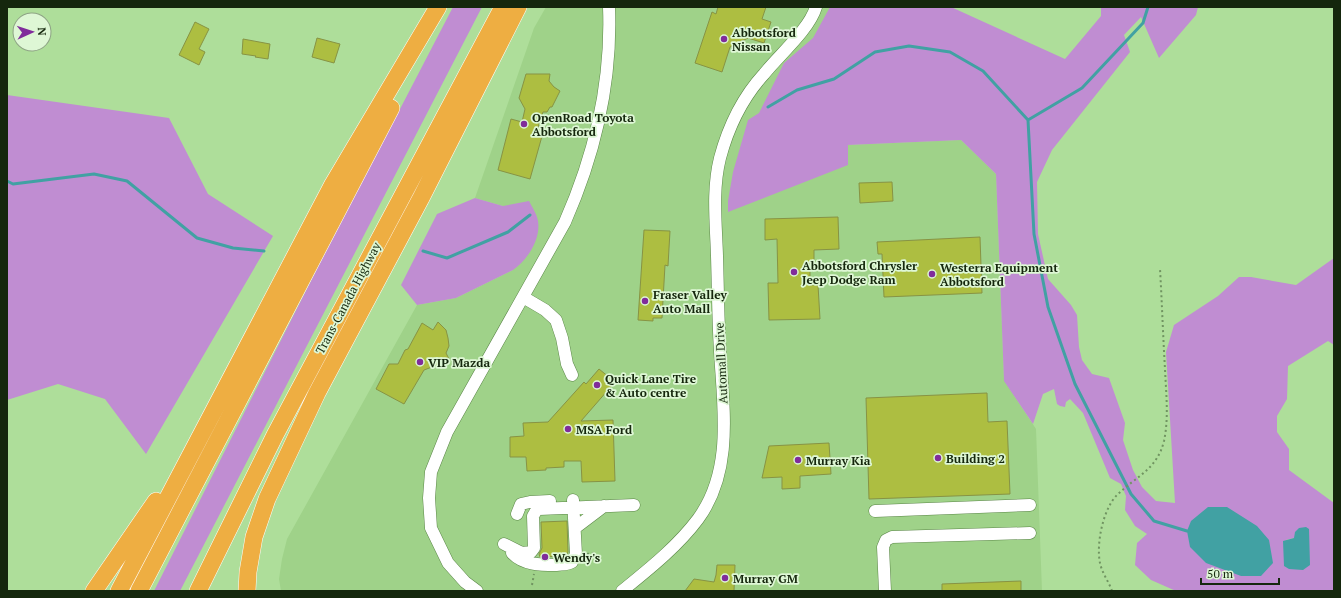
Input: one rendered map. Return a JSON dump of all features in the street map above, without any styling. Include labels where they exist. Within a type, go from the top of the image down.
[{"type":"highway","points":[[119,591],[333,184],[438,7]]},
{"type":"highway","points":[[139,591],[443,7]]},
{"type":"highway","name":"Trans-Canada Highway","points":[[198,591],[279,428],[503,7]]},
{"type":"highway","points":[[247,591],[248,572],[254,537],[268,499],[317,393],[421,198],[518,7]]},
{"type":"highway","points":[[94,591],[194,447]]},
{"type":"street","points":[[477,591],[464,582],[448,563],[431,528],[429,498],[431,472],[447,432],[565,222],[578,193],[588,164],[596,133],[606,82],[610,22],[609,7]]},
{"type":"street","name":"Automall Drive","points":[[622,591],[677,543],[699,518],[715,488],[723,457],[724,426],[715,190],[720,158],[729,131],[741,105],[763,74],[802,31],[816,7]]},
{"type":"street","points":[[523,297],[545,310],[556,320],[562,338],[567,364],[572,375]]},
{"type":"street","points":[[517,514],[521,504],[530,502],[574,507],[628,498],[634,505],[574,507],[536,510],[533,516],[534,548],[531,552],[522,553],[504,544],[513,555],[532,564],[570,564],[574,560],[576,554],[574,507]]},
{"type":"street","points":[[875,511],[1030,505]]},
{"type":"street","points":[[575,528],[604,506]]},
{"type":"street","points":[[885,591],[883,547],[886,540],[892,537],[1030,533]]},
{"type":"path","points":[[1112,591],[1100,564],[1099,545],[1109,507],[1117,495],[1156,462],[1164,442],[1167,416],[1160,269]]},
{"type":"shaded area","points":[[453,7],[482,7],[180,591],[154,591],[320,263]]},
{"type":"shaded area","name":"Fraser Valley Auto Mall","points":[[546,7],[842,7],[848,145],[961,140],[996,174],[1004,380],[1036,429],[1042,591],[281,591],[279,579],[287,539],[417,305],[456,298],[513,270],[503,206],[475,198],[534,28]]},
{"type":"shaded area","points":[[830,7],[951,7],[1065,59],[1101,16],[1101,7],[1198,7],[1196,15],[1159,58],[1141,17],[1124,35],[1130,52],[1052,150],[1037,182],[1038,234],[1048,279],[1071,305],[1077,315],[1079,347],[1082,360],[1092,374],[1109,378],[1125,423],[1123,440],[1133,470],[1142,487],[1156,501],[1175,503],[1166,352],[1174,325],[1218,296],[1239,277],[1251,277],[1296,285],[1334,258],[1334,345],[1328,341],[1288,366],[1287,399],[1277,416],[1277,432],[1289,449],[1289,470],[1334,503],[1334,591],[1176,591],[1151,580],[1135,565],[1137,543],[1147,534],[1135,526],[1125,510],[1126,496],[1121,484],[1110,478],[1083,413],[1070,399],[1066,402],[1065,407],[1057,404],[1054,389],[1043,394],[1033,424],[1004,381],[996,174],[961,140],[848,145],[848,165],[728,212],[728,201],[733,172],[748,120],[759,113],[784,63],[813,38]],"holes":[[[1294,538],[1289,569],[1286,540]]]},
{"type":"shaded area","points":[[7,95],[169,118],[208,194],[273,236],[146,454],[105,399],[58,384],[7,400]]},
{"type":"shaded area","points":[[475,198],[503,206],[529,201],[536,213],[538,221],[537,235],[532,249],[523,261],[513,270],[456,298],[417,305],[401,285],[437,214]]},
{"type":"water","points":[[1208,507],[1227,507],[1257,526],[1269,540],[1273,563],[1261,576],[1241,576],[1206,563],[1190,547],[1187,531],[1191,521]]},
{"type":"water","points":[[1306,527],[1309,529],[1310,565],[1303,570],[1289,569],[1284,566],[1283,541],[1294,538],[1295,532],[1299,528]]},
{"type":"building","name":"Abbotsford Nissan","points":[[718,7],[766,7],[762,19],[771,22],[764,43],[748,38],[730,47],[722,72],[695,63],[712,12],[716,14]]},
{"type":"building","points":[[195,22],[209,29],[199,49],[205,52],[199,65],[179,55]]},
{"type":"building","points":[[317,38],[340,44],[334,63],[312,57]]},
{"type":"building","points":[[243,39],[270,44],[268,59],[242,54]]},
{"type":"building","name":"OpenRoad Toyota Abbotsford","points":[[526,74],[550,74],[549,81],[560,91],[552,107],[550,107],[547,112],[543,112],[538,127],[544,129],[530,179],[498,170],[511,119],[522,122],[525,109],[519,98]]},
{"type":"building","points":[[892,182],[893,201],[860,203],[859,183]]},
{"type":"building","name":"Abbotsford Chrysler Jeep Dodge Ram","points":[[838,217],[839,249],[814,250],[814,261],[810,261],[810,285],[818,285],[820,319],[769,320],[768,283],[778,283],[777,239],[765,240],[765,219]]},
{"type":"building","points":[[644,230],[670,231],[668,266],[665,265],[662,318],[653,318],[653,321],[638,320]]},
{"type":"building","name":"Westerra Equipment Abbotsford","points":[[980,237],[982,293],[884,297],[882,254],[878,254],[877,242]]},
{"type":"building","name":"VIP Mazda","points":[[438,322],[446,330],[449,346],[446,353],[449,359],[442,360],[440,364],[424,370],[404,404],[376,389],[389,364],[398,364],[422,323],[433,330]]},
{"type":"building","name":"MSA Ford","points":[[599,369],[615,382],[581,421],[613,420],[615,481],[582,482],[581,461],[564,461],[564,467],[527,471],[526,457],[510,457],[510,437],[524,436],[523,423],[548,422],[584,382],[586,384]]},
{"type":"building","name":"Building 2","points":[[987,393],[988,422],[1007,421],[1010,494],[869,499],[866,398]]},
{"type":"building","name":"Murray Kia","points":[[829,443],[831,474],[800,476],[800,488],[782,489],[782,477],[762,478],[769,446]]},
{"type":"building","points":[[567,521],[568,552],[566,556],[540,557],[539,554],[542,548],[541,522]]},
{"type":"building","name":"Murray GM","points":[[717,565],[735,565],[734,591],[685,591],[694,579],[714,582]]},
{"type":"building","points":[[1021,581],[1021,591],[942,591],[942,584]]},
{"type":"waterway","points":[[1028,120],[1082,88],[1143,23],[1148,7]]},
{"type":"waterway","points":[[768,107],[797,90],[834,79],[875,52],[909,46],[950,52],[983,71],[1028,120],[1034,234],[1048,307],[1075,384],[1131,494],[1154,521],[1187,531]]},
{"type":"waterway","points":[[7,181],[13,184],[94,174],[127,181],[197,238],[233,248],[264,251]]},
{"type":"waterway","points":[[423,251],[447,258],[508,232],[530,215]]},
{"type":"place","name":"Abbotsford Nissan","points":[[724,39]]},
{"type":"place","name":"OpenRoad Toyota Abbotsford","points":[[524,124]]},
{"type":"place","name":"Abbotsford Chrysler Jeep Dodge Ram","points":[[794,272]]},
{"type":"place","name":"Westerra Equipment Abbotsford","points":[[932,274]]},
{"type":"place","name":"Fraser Valley Auto Mall","points":[[645,301]]},
{"type":"place","name":"VIP Mazda","points":[[420,362]]},
{"type":"place","name":"Quick Lane Tire & Auto centre","points":[[597,385]]},
{"type":"place","name":"MSA Ford","points":[[568,429]]},
{"type":"place","name":"Building 2","points":[[938,458]]},
{"type":"place","name":"Murray Kia","points":[[798,460]]},
{"type":"place","name":"Wendy's","points":[[545,557]]},
{"type":"place","name":"Murray GM","points":[[725,578]]}]
